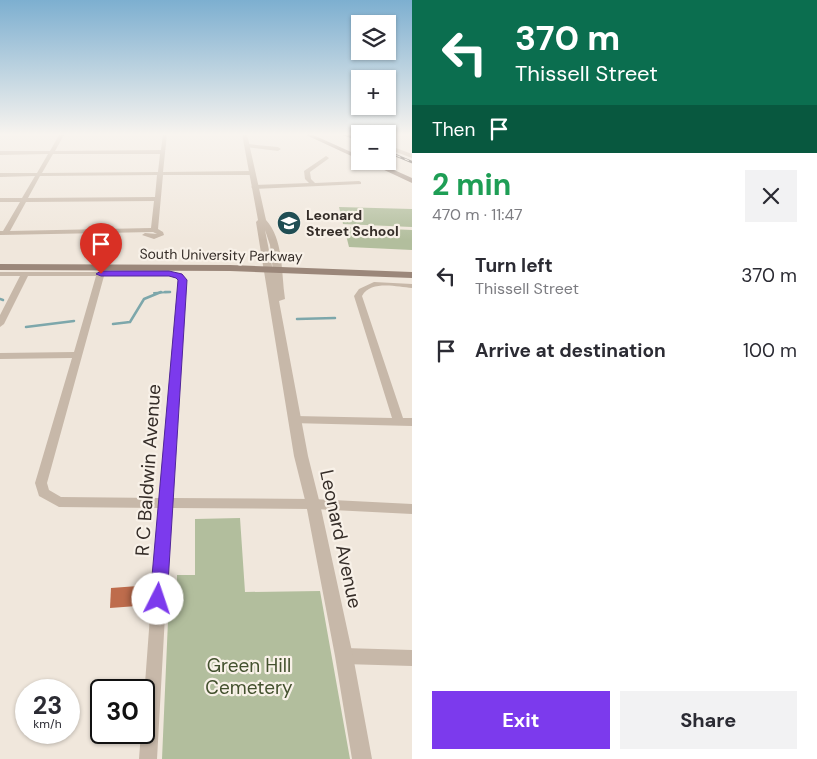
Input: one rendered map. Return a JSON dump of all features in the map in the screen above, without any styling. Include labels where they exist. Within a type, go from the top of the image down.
[{"type":"main road","points":[[397,169],[412,176]]},
{"type":"main road","points":[[388,170],[412,181]]},
{"type":"main road","name":"South University Parkway","points":[[0,258],[150,259],[412,275]]},
{"type":"main road","name":"South University Parkway","points":[[0,267],[412,267]]},
{"type":"street","points":[[2,233],[42,169]]},
{"type":"street","points":[[2,233],[150,231],[157,199],[160,169]]},
{"type":"street","name":"Leonard Avenue","points":[[251,169],[262,220],[260,222],[272,266],[279,328],[301,456],[313,504],[344,656],[362,759]]},
{"type":"street","points":[[309,169],[308,179],[314,185]]},
{"type":"street","points":[[0,174],[252,173]]},
{"type":"street","points":[[254,187],[359,183]]},
{"type":"street","points":[[0,200],[157,199]]},
{"type":"street","points":[[0,274],[101,274],[41,483],[42,493],[59,502],[313,504],[412,510]]},
{"type":"street","points":[[0,324],[26,274]]},
{"type":"street","name":"R C Baldwin Avenue","points":[[101,274],[169,274],[179,276],[182,280],[148,759]]},
{"type":"street","points":[[398,422],[359,300],[362,290],[374,285],[412,286]]},
{"type":"street","points":[[0,356],[78,355]]},
{"type":"street","points":[[295,420],[412,422]]},
{"type":"street","points":[[344,656],[412,658]]},
{"type":"green space","points":[[339,207],[412,209],[412,227],[343,224]]},
{"type":"green space","points":[[344,227],[412,230],[412,250],[349,247]]},
{"type":"green space","name":"Green Hill Cemetery","points":[[240,518],[245,592],[320,591],[350,759],[162,759],[168,621],[177,593],[177,575],[195,575],[195,519]]},
{"type":"building","points":[[138,586],[137,606],[110,608],[111,588]]},
{"type":"waterway","points":[[159,293],[170,292],[165,292]]},
{"type":"waterway","points":[[154,293],[159,293]]},
{"type":"waterway","points":[[113,324],[130,322],[144,299],[159,293]]},
{"type":"waterway","points":[[297,319],[335,318]]},
{"type":"waterway","points":[[26,327],[74,321]]},
{"type":"place","name":"Leonard Street School","points":[[289,223]]},
{"type":"route","points":[[101,274],[169,274],[179,276],[182,280],[158,599]]}]
